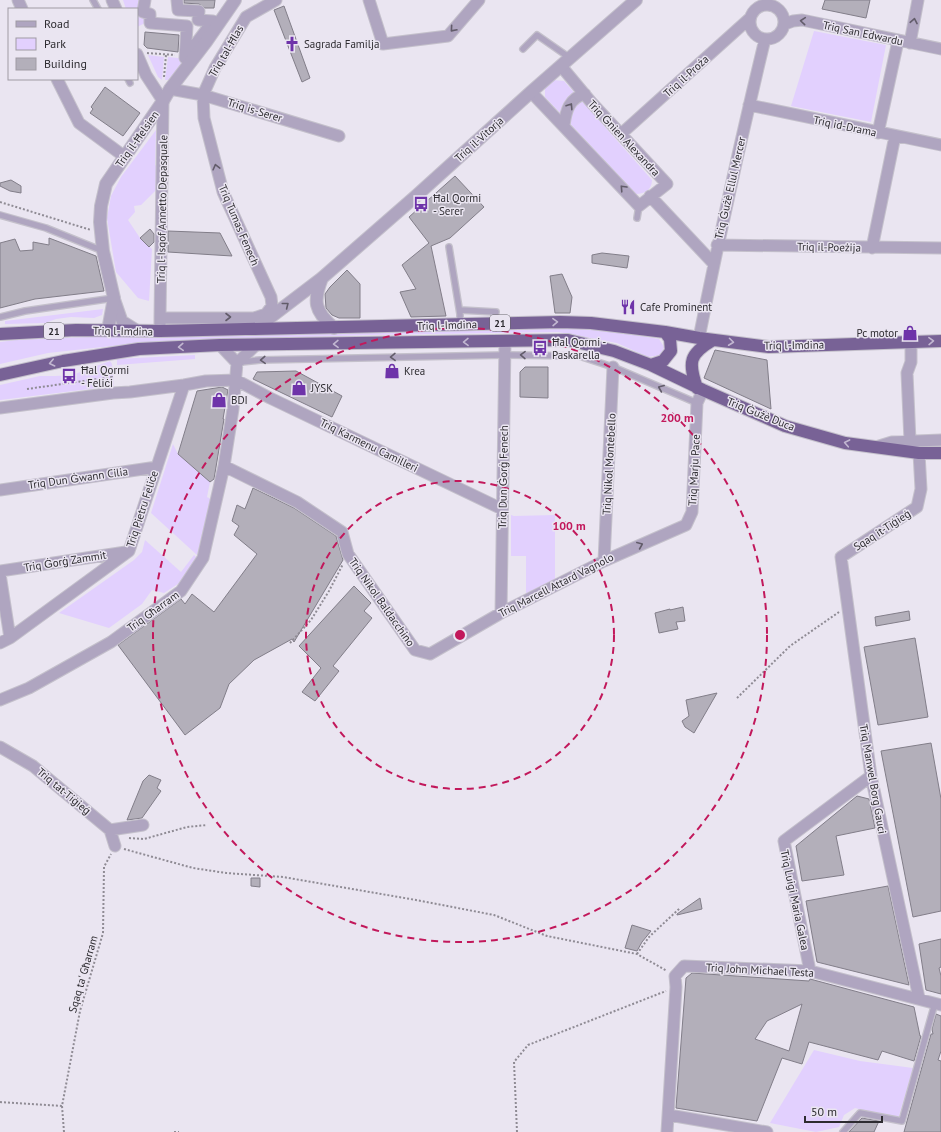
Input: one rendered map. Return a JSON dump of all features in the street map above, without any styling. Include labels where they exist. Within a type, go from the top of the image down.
[{"type":"highway","name":"Triq l-Imdina","points":[[0,334],[76,330],[255,330],[575,322],[665,332],[769,347],[941,341]]},
{"type":"highway","points":[[651,366],[663,361],[671,351],[672,344],[665,332]]},
{"type":"highway","name":"Triq l-Imdina","points":[[0,375],[64,361],[139,349],[220,345],[568,340],[614,351],[651,366]]},
{"type":"highway","points":[[700,389],[692,375],[693,355],[700,347],[713,340]]},
{"type":"highway","name":"Triq Ġużè Duca","points":[[651,366],[785,426],[845,443],[919,453],[941,453]]},
{"type":"street","points":[[145,0],[143,12],[150,14],[150,23],[187,26],[185,58],[203,40],[214,20],[198,20],[198,11],[178,10],[177,0]]},
{"type":"street","name":"Triq il-Ħelsien","points":[[138,331],[122,321],[114,298],[103,251],[100,206],[106,184],[163,101],[167,85],[235,0]]},
{"type":"street","name":"Triq tal-Ħlas","points":[[203,95],[215,68],[246,17],[276,0]]},
{"type":"street","points":[[369,0],[383,44],[448,36],[479,0]]},
{"type":"street","name":"Triq il-Vitorja","points":[[255,330],[322,278],[636,0]]},
{"type":"street","points":[[910,43],[918,0]]},
{"type":"street","points":[[770,2],[778,7],[782,12],[785,18],[785,24],[778,36],[765,39],[755,34],[751,29],[750,18],[752,12],[760,6],[770,2]]},
{"type":"street","name":"Triq il-Proża","points":[[621,134],[750,18]]},
{"type":"street","name":"Triq San Edwardu","points":[[785,24],[802,20],[941,49]]},
{"type":"street","name":"Triq Ġużè Ellul Mercer","points":[[699,338],[718,245],[765,39]]},
{"type":"street","points":[[878,133],[898,41]]},
{"type":"street","points":[[142,54],[146,75],[163,101]]},
{"type":"street","name":"Triq Ġnien Alexandra","points":[[561,66],[584,94],[667,184],[639,206]]},
{"type":"street","points":[[58,80],[79,123],[125,157]]},
{"type":"street","name":"Triq is-Serer","points":[[167,85],[339,136]]},
{"type":"street","points":[[531,92],[564,125],[639,206]]},
{"type":"street","name":"Triq Ġnien Alexandra","points":[[564,125],[567,109],[578,96],[584,94]]},
{"type":"street","name":"Triq Tumas Fenech","points":[[160,318],[254,318],[266,314],[272,306],[271,297],[223,192],[204,118],[203,95]]},
{"type":"street","name":"Triq l-Isqof Annetto Depasquale","points":[[160,331],[163,101]]},
{"type":"street","name":"Triq id-Drama","points":[[749,105],[941,145]]},
{"type":"street","points":[[872,248],[895,136]]},
{"type":"street","points":[[650,196],[714,264]]},
{"type":"street","name":"Triq il-Poeżija","points":[[718,245],[941,248]]},
{"type":"street","points":[[322,278],[318,289],[316,305],[318,311],[334,328]]},
{"type":"street","name":"Triq il-Ħelsien","points":[[108,330],[114,298]]},
{"type":"street","name":"Triq Dun Ġorġ Fenech","points":[[501,613],[505,341]]},
{"type":"street","points":[[910,441],[907,373],[911,362],[911,342]]},
{"type":"street","points":[[220,345],[237,363],[256,345]]},
{"type":"street","name":"Triq Għarram","points":[[0,700],[29,688],[111,642],[181,591],[203,558],[224,466],[233,409],[237,363]]},
{"type":"street","name":"Triq Nikol Montebello","points":[[604,561],[613,367]]},
{"type":"street","points":[[0,408],[113,393],[184,386],[206,381],[236,380]]},
{"type":"street","name":"Triq Karmenu Camilleri","points":[[236,380],[270,398],[502,509]]},
{"type":"street","name":"Triq Pietru Feliċe","points":[[5,641],[129,551],[156,466],[184,386]]},
{"type":"street","name":"Triq Marju Pace","points":[[686,526],[692,512],[697,403],[700,389]]},
{"type":"street","name":"Triq Ġużè Duca","points":[[875,448],[892,442],[941,440]]},
{"type":"street","name":"Sqaq it-Tiġieġ","points":[[841,557],[917,507],[921,489],[919,453]]},
{"type":"street","name":"Triq Dun Ġwann Cilia","points":[[0,490],[156,466]]},
{"type":"street","name":"Triq Nikol Baldacchino","points":[[224,466],[297,502],[342,532],[348,554],[415,650],[430,654]]},
{"type":"street","name":"Triq Marcell Attard Vagnolo","points":[[430,654],[501,613],[604,561],[686,526]]},
{"type":"street","name":"Triq Ġorġ Zammit","points":[[0,571],[129,551]]},
{"type":"street","name":"Triq Manwel Borg Gauci","points":[[841,557],[871,776],[919,998]]},
{"type":"street","points":[[0,574],[5,641]]},
{"type":"street","name":"Triq tat-Tiġieġ","points":[[0,747],[33,766],[114,829]]},
{"type":"street","name":"Triq Luigi Maria Galea","points":[[810,971],[784,841],[871,776]]},
{"type":"street","points":[[114,846],[114,829],[143,825]]},
{"type":"street","name":"Triq John Michael Testa","points":[[675,976],[684,966],[810,971],[938,1004]]},
{"type":"street","points":[[667,1132],[676,987],[675,976]]},
{"type":"street","points":[[669,1115],[767,1132]]},
{"type":"lane","points":[[523,49],[537,35],[570,58]]},
{"type":"lane","points":[[637,218],[639,206]]},
{"type":"lane","points":[[0,215],[46,228],[103,251]]},
{"type":"lane","points":[[449,247],[460,310],[460,324]]},
{"type":"lane","points":[[0,317],[25,310],[114,298]]},
{"type":"lane","points":[[460,310],[496,312]]},
{"type":"lane","points":[[237,363],[260,360],[505,355],[579,356],[613,367],[697,403]]},
{"type":"lane","points":[[843,1132],[860,1113],[902,1121],[938,1004]]},
{"type":"path","points":[[142,54],[185,56]]},
{"type":"path","points":[[166,55],[167,85]]},
{"type":"path","points":[[0,202],[102,233]]},
{"type":"path","points":[[27,389],[112,377],[113,393]]},
{"type":"path","points":[[290,643],[312,620],[348,554]]},
{"type":"path","points":[[738,698],[790,646],[847,607]]},
{"type":"path","points":[[114,829],[129,839],[144,839],[187,827],[207,824]]},
{"type":"path","points":[[114,846],[193,868],[226,873],[283,877],[494,915],[547,936],[638,954],[675,976]]},
{"type":"path","name":"Sqaq ta' Għarram","points":[[64,1132],[62,1106],[80,1011],[103,933],[104,867],[114,846]]},
{"type":"path","points":[[638,954],[649,937],[680,908]]},
{"type":"path","points":[[518,1132],[514,1062],[528,1045],[676,987]]},
{"type":"path","points":[[0,1102],[62,1106]]},
{"type":"path","points":[[174,1132],[179,1132]]},
{"type":"green space","points":[[123,0],[150,0],[149,21],[138,26],[138,8],[126,8]]},
{"type":"green space","points":[[814,31],[886,45],[871,122],[791,106]]},
{"type":"green space","points":[[148,55],[164,57],[162,80],[158,77]]},
{"type":"green space","points":[[168,57],[187,59],[168,80],[165,80]]},
{"type":"green space","points":[[553,80],[564,81],[652,180],[651,186],[647,190],[636,194],[545,97],[545,88]]},
{"type":"green space","points":[[156,130],[156,190],[141,205],[134,206],[135,212],[128,220],[140,238],[152,249],[149,301],[138,298],[116,272],[107,218],[111,196],[121,177]]},
{"type":"green space","points":[[103,309],[102,315],[94,318],[71,317],[56,319],[45,323],[5,324],[5,321]]},
{"type":"green space","points":[[591,328],[659,339],[664,347],[661,355],[648,357],[617,343],[558,332],[369,335],[139,343],[48,353],[0,364],[0,342],[16,340],[140,335]]},
{"type":"green space","points":[[195,355],[195,359],[117,365],[117,359]]},
{"type":"green space","points":[[110,361],[112,364],[114,386],[0,400],[0,385],[40,376],[72,375]]},
{"type":"green space","points":[[173,444],[178,454],[210,482],[207,497],[211,499],[197,555],[151,513]]},
{"type":"green space","points":[[511,515],[555,515],[555,581],[526,595],[526,556],[511,556]]},
{"type":"green space","points":[[145,540],[181,572],[194,555],[196,557],[184,580],[164,593],[152,590],[142,604],[109,628],[59,613],[134,560],[142,552]]},
{"type":"green space","points":[[814,1050],[860,1061],[913,1068],[898,1119],[855,1108],[844,1115],[839,1127],[816,1132],[770,1123]]},
{"type":"building","points":[[184,0],[215,0],[214,8],[205,8],[199,4],[184,3]]},
{"type":"building","points":[[825,0],[870,0],[866,18],[822,9]]},
{"type":"building","name":"Sagrada Familja","points":[[284,6],[310,78],[302,82],[274,10]]},
{"type":"building","points":[[145,32],[179,35],[178,52],[147,48],[144,45]]},
{"type":"building","points":[[105,87],[140,113],[123,136],[90,113],[93,109],[91,107]]},
{"type":"building","points":[[455,176],[484,207],[450,238],[431,246],[446,316],[411,317],[400,292],[416,289],[402,265],[429,243],[409,217]]},
{"type":"building","points":[[11,180],[21,186],[21,193],[10,191],[0,186],[0,183]]},
{"type":"building","points":[[150,229],[154,234],[154,242],[149,247],[140,238]]},
{"type":"building","points":[[168,231],[220,233],[232,256],[168,252]]},
{"type":"building","points":[[49,238],[96,256],[104,291],[35,299],[0,308],[0,243],[15,239],[20,251],[33,250],[33,242],[49,245]]},
{"type":"building","points":[[602,253],[629,256],[627,268],[592,263],[592,255]]},
{"type":"building","points":[[347,270],[360,284],[360,318],[339,318],[332,315],[326,308],[325,294]]},
{"type":"building","points":[[562,274],[572,297],[570,313],[555,313],[550,276]]},
{"type":"building","points":[[715,350],[767,360],[771,409],[704,378]]},
{"type":"building","points":[[525,367],[548,367],[548,398],[520,397],[520,372]]},
{"type":"building","name":"JYSK","points":[[296,371],[342,396],[332,417],[253,379],[257,372]]},
{"type":"building","points":[[222,387],[228,390],[214,479],[210,482],[178,454],[197,391]]},
{"type":"building","points":[[253,488],[294,508],[336,536],[343,560],[294,642],[292,639],[254,660],[229,684],[220,708],[185,735],[118,645],[181,599],[185,604],[192,594],[214,612],[257,554],[234,535],[239,526],[232,521],[237,505],[245,509]]},
{"type":"building","points":[[354,586],[371,603],[364,611],[372,618],[333,666],[339,671],[315,701],[302,692],[321,668],[299,646]]},
{"type":"building","points":[[683,607],[685,621],[676,622],[678,629],[659,633],[655,613]]},
{"type":"building","points":[[909,611],[910,620],[876,626],[875,617]]},
{"type":"building","points":[[915,638],[928,717],[878,725],[864,647]]},
{"type":"building","points":[[717,693],[694,733],[685,727],[682,721],[689,716],[686,700]]},
{"type":"building","points":[[931,743],[941,799],[941,911],[913,917],[881,751]]},
{"type":"building","points":[[149,775],[161,780],[157,788],[161,791],[142,818],[127,820],[143,781]]},
{"type":"building","points":[[857,796],[869,799],[875,828],[836,836],[844,875],[802,881],[796,846]]},
{"type":"building","points":[[251,878],[260,878],[260,887],[251,886]]},
{"type":"building","points":[[888,886],[909,985],[817,962],[806,901]]},
{"type":"building","points":[[700,898],[702,909],[677,915],[677,914]]},
{"type":"building","points":[[632,925],[651,931],[637,951],[625,948]]},
{"type":"building","points":[[941,939],[941,967],[939,968],[941,976],[941,994],[926,990],[919,944]]},
{"type":"building","points":[[692,973],[809,981],[810,979],[914,1007],[921,1036],[914,1061],[882,1051],[878,1060],[809,1042],[802,1064],[782,1058],[757,1121],[676,1108],[686,978]],"holes":[[[802,1004],[789,1051],[755,1039],[767,1021]]]},
{"type":"building","points":[[936,1014],[941,1016],[941,1051],[938,1060],[941,1061],[941,1132],[904,1132],[931,1034],[933,1034],[932,1029]]},
{"type":"building","points":[[862,1118],[879,1121],[874,1132],[849,1132]]},
{"type":"place","name":"Sagrada Familja","points":[[292,44]]},
{"type":"place","name":"Ħal Qormi - Serer","points":[[421,204]]},
{"type":"place","name":"Cafe Prominent","points":[[628,307]]},
{"type":"place","name":"Pc motor","points":[[910,333]]},
{"type":"place","name":"Ħal Qormi - Paskarella","points":[[540,348]]},
{"type":"place","name":"Krea","points":[[392,371]]},
{"type":"place","name":"Ħal Qormi - Feliċi","points":[[69,376]]},
{"type":"place","name":"JYSK","points":[[299,388]]},
{"type":"place","name":"BDI","points":[[219,400]]}]
